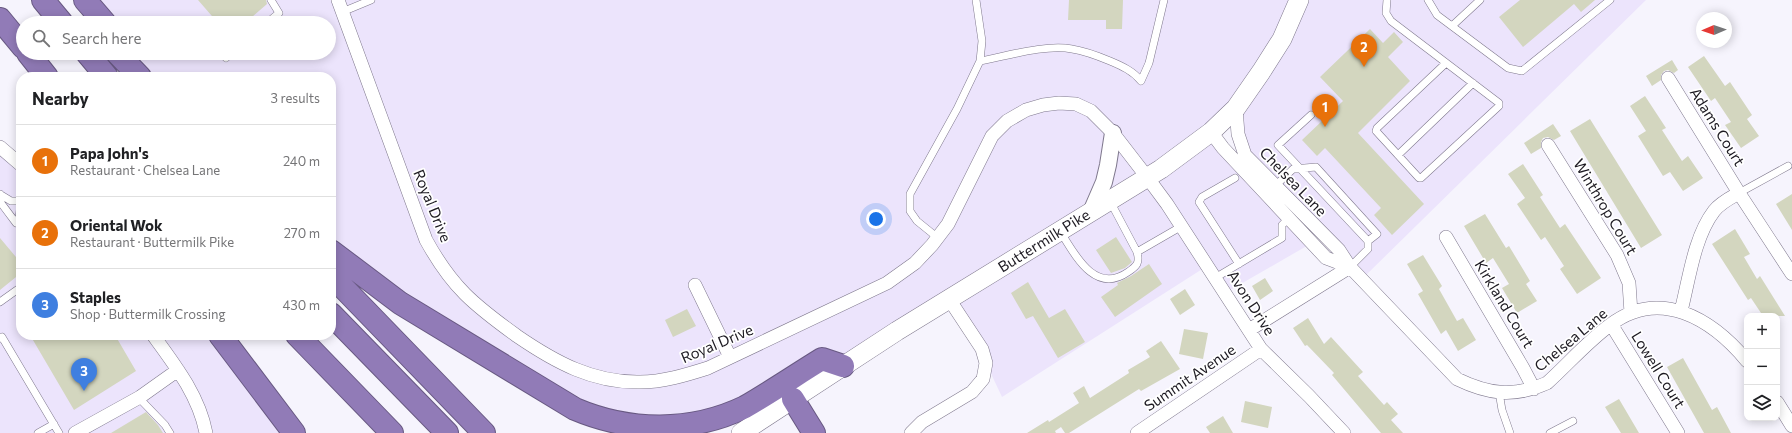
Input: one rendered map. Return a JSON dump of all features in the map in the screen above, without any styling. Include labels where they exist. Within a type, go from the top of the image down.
[{"type":"highway","points":[[43,0],[56,16]]},
{"type":"highway","points":[[72,0],[85,16]]},
{"type":"highway","points":[[85,0],[99,16]]},
{"type":"highway","points":[[0,19],[16,38]]},
{"type":"highway","points":[[33,60],[43,72]]},
{"type":"highway","points":[[93,60],[103,72]]},
{"type":"highway","points":[[124,60],[135,72]]},
{"type":"highway","points":[[139,60],[150,72]]},
{"type":"highway","points":[[336,255],[400,303],[575,409],[597,418],[620,424],[639,427],[670,428],[709,422],[744,407],[822,359],[843,366]]},
{"type":"highway","points":[[336,280],[484,433]]},
{"type":"highway","points":[[336,319],[447,433]]},
{"type":"highway","points":[[224,340],[294,433]]},
{"type":"highway","points":[[302,340],[392,433]]},
{"type":"highway","points":[[792,399],[814,433]]},
{"type":"main road","name":"Buttermilk Pike","points":[[740,433],[949,299],[1091,212],[1106,193],[1147,177],[1184,153],[1211,132],[1236,108],[1282,39],[1299,0]]},
{"type":"street","name":"Royal Drive","points":[[340,6],[426,240],[436,259],[452,279],[480,309],[542,353],[572,369],[609,380],[639,382],[659,381],[684,376],[708,368],[887,283],[915,263],[938,238],[959,202],[992,136],[1007,121],[1026,110],[1043,105],[1059,103],[1076,104],[1091,111],[1113,134],[1147,177]]},
{"type":"street","name":"Adams Court","points":[[1668,78],[1739,193],[1792,274]]},
{"type":"street","name":"Chelsea Lane","points":[[1236,108],[1238,134],[1245,155],[1339,250],[1350,267],[1457,379],[1477,388],[1499,392],[1522,392],[1534,389],[1547,382],[1611,324],[1631,313],[1661,308],[1681,312],[1704,321],[1721,335],[1744,358]]},
{"type":"street","name":"Chelsea Lane","points":[[1211,132],[1223,148],[1326,258],[1350,267]]},
{"type":"street","points":[[1106,193],[1108,165],[1113,134]]},
{"type":"street","name":"Winthrop Court","points":[[1548,145],[1617,255],[1628,283],[1631,313]]},
{"type":"street","points":[[0,147],[16,161]]},
{"type":"street","name":"Avon Drive","points":[[1147,177],[1182,226],[1261,349],[1344,433]]},
{"type":"street","points":[[1681,312],[1700,239],[1714,211],[1726,200],[1739,193]]},
{"type":"street","name":"Kirkland Court","points":[[1446,237],[1534,389]]},
{"type":"street","points":[[1249,330],[1350,267]]},
{"type":"street","points":[[695,285],[730,357]]},
{"type":"street","points":[[910,433],[922,422],[972,392],[983,379],[986,363],[982,349],[949,299]]},
{"type":"street","name":"Lowell Court","points":[[1611,324],[1678,433]]},
{"type":"street","points":[[157,340],[178,370],[199,407],[206,433]]},
{"type":"street","name":"Summit Avenue","points":[[1137,433],[1155,428],[1261,349]]},
{"type":"street","points":[[75,433],[139,398],[178,370]]},
{"type":"street","points":[[1784,408],[1792,426]]},
{"type":"lane","points":[[271,0],[278,13],[275,16]]},
{"type":"lane","points":[[340,6],[371,0]]},
{"type":"lane","points":[[938,238],[917,221],[910,211],[910,194],[957,109],[980,61],[982,42],[976,0]]},
{"type":"lane","points":[[980,61],[1042,49],[1071,49],[1099,57],[1116,64],[1135,74],[1141,81],[1149,63],[1164,0]]},
{"type":"lane","points":[[1386,0],[1386,13],[1390,21],[1446,63],[1473,84],[1499,103],[1500,106],[1421,178],[1419,178],[1376,131],[1376,128],[1446,63]]},
{"type":"lane","points":[[1428,0],[1437,15],[1508,68],[1522,71],[1610,0]]},
{"type":"lane","points":[[1452,26],[1480,0]]},
{"type":"lane","points":[[1398,155],[1473,84]]},
{"type":"lane","points":[[1311,115],[1278,145],[1368,241],[1368,249],[1350,267]]},
{"type":"lane","points":[[1739,193],[1788,166]]},
{"type":"lane","points":[[1275,186],[1293,169],[1300,170],[1316,167],[1377,234],[1368,241]]},
{"type":"lane","points":[[1235,178],[1202,197],[1199,202],[1238,264]]},
{"type":"lane","points":[[1060,231],[1085,269],[1099,277],[1114,279],[1122,276],[1137,266],[1139,260],[1137,252],[1106,193]]},
{"type":"lane","points":[[1,195],[11,202],[16,202]]},
{"type":"lane","points":[[1,195],[1,203],[16,223]]},
{"type":"lane","points":[[1215,278],[1282,238],[1282,225],[1289,218]]},
{"type":"lane","points":[[1137,252],[1182,226]]},
{"type":"lane","points":[[0,302],[16,291]]},
{"type":"lane","points":[[0,338],[2,337],[59,433]]},
{"type":"lane","points":[[1499,392],[1502,410],[1510,433]]},
{"type":"lane","points":[[139,398],[165,425],[170,433]]},
{"type":"lane","points":[[1550,433],[1573,421]]},
{"type":"lane","points":[[38,433],[54,424]]},
{"type":"shaded area","points":[[85,0],[1646,0],[1362,279],[1245,155],[1236,109],[1211,132],[1312,243],[1225,293],[1207,266],[1002,397],[986,363],[949,299],[744,407],[620,424],[336,254],[336,72],[150,72],[139,60],[336,60],[336,16],[99,16]]},
{"type":"shaded area","points":[[0,147],[16,161],[16,340],[226,340],[297,433],[0,433]]},
{"type":"building","points":[[198,0],[266,0],[267,4],[253,16],[212,16]]},
{"type":"building","points":[[1069,0],[1123,0],[1122,29],[1106,29],[1106,20],[1068,20]]},
{"type":"building","points":[[1520,0],[1595,0],[1581,12],[1574,4],[1523,47],[1499,17]]},
{"type":"building","points":[[1370,29],[1383,43],[1394,32],[1403,42],[1388,57],[1410,81],[1358,133],[1424,204],[1392,235],[1374,215],[1381,208],[1325,148],[1317,156],[1302,140],[1343,101],[1320,77]]},
{"type":"building","points":[[1704,56],[1725,86],[1730,82],[1752,115],[1747,119],[1759,136],[1741,148],[1725,125],[1731,122],[1715,98],[1711,101],[1688,67]]},
{"type":"building","points":[[1672,60],[1678,70],[1674,73],[1668,70],[1664,71],[1661,75],[1661,80],[1652,86],[1646,76]]},
{"type":"building","points":[[1645,96],[1666,128],[1662,130],[1682,161],[1688,156],[1703,178],[1683,191],[1670,172],[1663,176],[1638,136],[1646,131],[1630,106]]},
{"type":"building","points":[[1590,119],[1662,235],[1641,248],[1570,131]]},
{"type":"building","points":[[1553,124],[1561,136],[1554,140],[1548,137],[1543,138],[1541,148],[1531,154],[1524,143]]},
{"type":"building","points":[[1523,164],[1543,195],[1540,197],[1560,228],[1565,224],[1601,278],[1577,294],[1560,269],[1564,266],[1545,237],[1541,240],[1517,204],[1525,198],[1508,174]]},
{"type":"building","points":[[1792,194],[1792,230],[1776,204]]},
{"type":"building","points":[[1485,214],[1506,248],[1509,246],[1530,281],[1526,284],[1537,301],[1517,313],[1502,288],[1509,284],[1493,258],[1486,263],[1464,226]]},
{"type":"building","points":[[1735,229],[1750,254],[1744,257],[1757,279],[1760,276],[1785,316],[1780,316],[1780,313],[1761,313],[1751,298],[1748,300],[1712,244]]},
{"type":"building","points":[[1116,237],[1132,262],[1125,268],[1111,273],[1096,250]]},
{"type":"building","points":[[0,238],[16,257],[16,277],[0,290]]},
{"type":"building","points":[[1423,255],[1442,286],[1439,289],[1457,321],[1463,318],[1476,340],[1458,351],[1446,330],[1441,334],[1418,294],[1423,291],[1407,264]]},
{"type":"building","points":[[1149,264],[1162,284],[1115,317],[1101,297],[1118,285],[1117,283]]},
{"type":"building","points":[[1265,278],[1273,291],[1260,300],[1252,286]]},
{"type":"building","points":[[1028,282],[1049,318],[1065,309],[1085,342],[1058,358],[1033,316],[1026,319],[1011,293]]},
{"type":"building","points":[[1185,289],[1195,305],[1180,315],[1170,299]]},
{"type":"building","points":[[687,309],[696,326],[673,337],[665,320]]},
{"type":"building","points":[[1308,318],[1324,344],[1331,337],[1363,372],[1358,376],[1384,405],[1387,402],[1398,414],[1391,420],[1403,433],[1381,433],[1332,375],[1334,373],[1307,345],[1305,346],[1293,328]]},
{"type":"building","points":[[1184,329],[1208,333],[1203,359],[1179,354]]},
{"type":"building","points":[[33,340],[118,340],[136,371],[74,410]]},
{"type":"building","points":[[1161,341],[1180,369],[1141,391],[1139,389],[1069,433],[1065,433],[1061,427],[1055,431],[1056,433],[1027,433],[1048,420],[1049,422],[1079,403],[1073,393],[1084,386],[1090,398],[1129,373],[1128,370],[1150,357],[1146,351]]},
{"type":"building","points":[[1683,358],[1712,410],[1717,407],[1731,433],[1704,433],[1667,367]]},
{"type":"building","points":[[1619,399],[1639,433],[1621,433],[1605,407]]},
{"type":"building","points":[[1245,401],[1272,407],[1268,428],[1241,422]]},
{"type":"building","points":[[146,412],[163,433],[111,433]]},
{"type":"building","points":[[1223,416],[1233,433],[1210,433],[1206,427]]},
{"type":"place","name":"Oriental Wok","points":[[1364,67]]},
{"type":"place","name":"Papa John's","points":[[1325,127]]},
{"type":"place","name":"Staples","points":[[84,391]]}]
